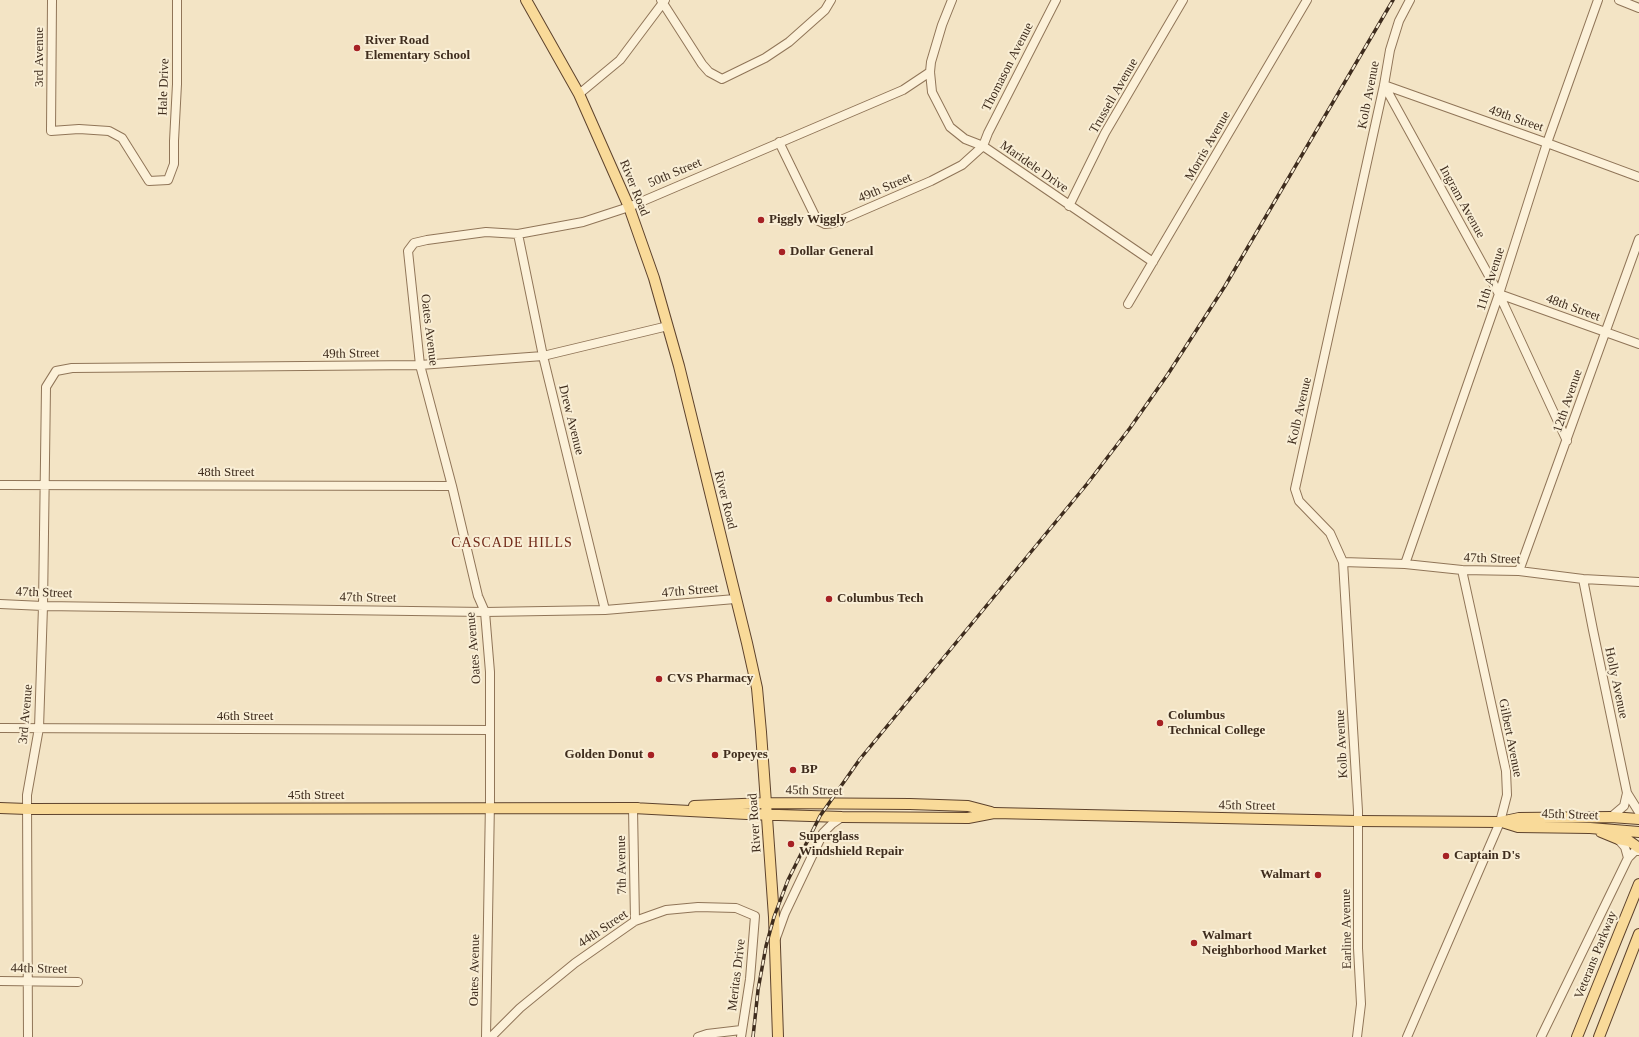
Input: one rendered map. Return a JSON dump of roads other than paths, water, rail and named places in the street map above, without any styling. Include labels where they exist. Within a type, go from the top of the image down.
[{"type":"main road","name":"River Road","points":[[526,0],[579,94],[629,207],[654,278],[668,326],[757,688],[775,940],[778,1037]]},
{"type":"main road","name":"45th Street","points":[[0,808],[633,808],[766,803],[968,806],[994,813]]},
{"type":"main road","name":"45th Street","points":[[633,808],[767,815],[842,817],[968,818],[994,813],[1358,821],[1500,822],[1519,818],[1611,817],[1639,819]]},
{"type":"main road","name":"45th Street","points":[[1500,822],[1518,827],[1590,828],[1639,832]]},
{"type":"main road","points":[[1590,828],[1618,839],[1629,841],[1639,848]]},
{"type":"main road","name":"Veterans Parkway","points":[[1578,1037],[1639,884]]},
{"type":"main road","points":[[1602,1036],[1639,934]]},
{"type":"street","name":"3rd Avenue","points":[[52,0],[52,131],[58,132],[79,129],[109,131],[122,138],[149,181],[168,180],[170,174]]},
{"type":"street","name":"Hale Drive","points":[[170,174],[174,164],[177,84],[177,0]]},
{"type":"street","points":[[579,94],[620,60],[663,1],[709,72],[722,79],[765,58],[789,42],[825,10],[831,0]]},
{"type":"street","name":"Maridele Drive","points":[[952,0],[933,55],[930,72],[932,92],[950,127],[964,139],[983,146],[1153,262]]},
{"type":"street","name":"Thomason Avenue","points":[[983,146],[988,133],[1056,0]]},
{"type":"street","name":"Trussell Avenue","points":[[1069,206],[1105,133],[1183,0]]},
{"type":"street","name":"Morris Avenue","points":[[1128,304],[1307,0]]},
{"type":"street","name":"Kolb Avenue","points":[[1358,821],[1343,562],[1330,533],[1299,501],[1295,488],[1384,86],[1390,50],[1399,21],[1410,0]]},
{"type":"street","name":"11th Avenue","points":[[1405,564],[1499,294],[1547,143],[1598,0]]},
{"type":"street","points":[[1619,0],[1639,8]]},
{"type":"street","name":"50th Street","points":[[409,265],[408,250],[414,244],[427,240],[486,232],[518,234],[583,222],[629,207],[778,142],[904,90],[930,72]]},
{"type":"street","name":"49th Street","points":[[1384,86],[1639,177]]},
{"type":"street","name":"Ingram Avenue","points":[[1384,86],[1499,294],[1567,441]]},
{"type":"street","name":"49th Street","points":[[778,142],[817,220],[826,224],[834,223],[931,181],[962,165],[983,146]]},
{"type":"street","name":"Drew Avenue","points":[[518,234],[543,356],[605,610]]},
{"type":"street","name":"12th Avenue","points":[[1519,571],[1639,239]]},
{"type":"street","name":"Oates Avenue","points":[[409,265],[420,365],[452,486],[478,596],[485,612],[490,672],[490,808],[486,1037]]},
{"type":"street","name":"48th Street","points":[[1499,294],[1639,344]]},
{"type":"street","name":"49th Street","points":[[46,393],[46,386],[56,371],[72,368],[420,365],[543,356],[668,326]]},
{"type":"street","name":"3rd Avenue","points":[[28,1037],[27,795],[39,728],[44,606],[46,393]]},
{"type":"street","name":"48th Street","points":[[0,485],[452,486]]},
{"type":"street","name":"47th Street","points":[[1343,562],[1405,564],[1462,570],[1519,571],[1583,579],[1639,582]]},
{"type":"street","name":"Gilbert Avenue","points":[[1407,1037],[1500,822],[1507,795],[1506,771],[1462,570]]},
{"type":"street","name":"Holly Avenue","points":[[1583,579],[1627,793],[1639,812]]},
{"type":"street","name":"47th Street","points":[[0,604],[44,606],[485,612],[605,610],[735,599]]},
{"type":"street","name":"46th Street","points":[[0,728],[490,730]]},
{"type":"street","points":[[1611,817],[1624,806],[1627,793]]},
{"type":"street","name":"7th Avenue","points":[[633,808],[635,921]]},
{"type":"street","points":[[775,940],[785,913],[823,833],[842,817]]},
{"type":"street","name":"Earline Avenue","points":[[1357,1037],[1361,1004],[1358,948],[1358,821]]},
{"type":"street","points":[[1618,839],[1625,847],[1628,858]]},
{"type":"street","points":[[1541,1037],[1628,858],[1635,851],[1639,851]]},
{"type":"street","name":"44th Street","points":[[490,1037],[520,1008],[575,963],[600,947],[635,921],[666,910],[698,907],[736,908],[755,916]]},
{"type":"street","name":"Meritas Drive","points":[[741,1033],[750,979],[755,916]]},
{"type":"street","name":"44th Street","points":[[0,981],[78,982]]},
{"type":"street","points":[[698,1037],[707,1034],[741,1033]]},
{"type":"railway","points":[[753,1037],[758,990],[766,946],[774,917],[788,880],[820,816],[860,759],[1087,484],[1130,428],[1168,374],[1225,286],[1393,0]]},
{"type":"place","name":"River Road Elementary School","points":[[357,48]]},
{"type":"place","name":"Piggly Wiggly","points":[[761,220]]},
{"type":"place","name":"Dollar General","points":[[782,252]]},
{"type":"place","name":"Columbus Tech","points":[[829,599]]},
{"type":"place","name":"CVS Pharmacy","points":[[659,679]]},
{"type":"place","name":"Columbus Technical College","points":[[1160,723]]},
{"type":"place","name":"Golden Donut","points":[[651,755]]},
{"type":"place","name":"Popeyes","points":[[715,755]]},
{"type":"place","name":"BP","points":[[793,770]]},
{"type":"place","name":"Superglass Windshield Repair","points":[[791,844]]},
{"type":"place","name":"Captain D's","points":[[1446,856]]},
{"type":"place","name":"Walmart","points":[[1318,875]]},
{"type":"place","name":"Walmart Neighborhood Market","points":[[1194,943]]},
{"type":"district","name":"CASCADE HILLS","points":[[512,543]]}]
